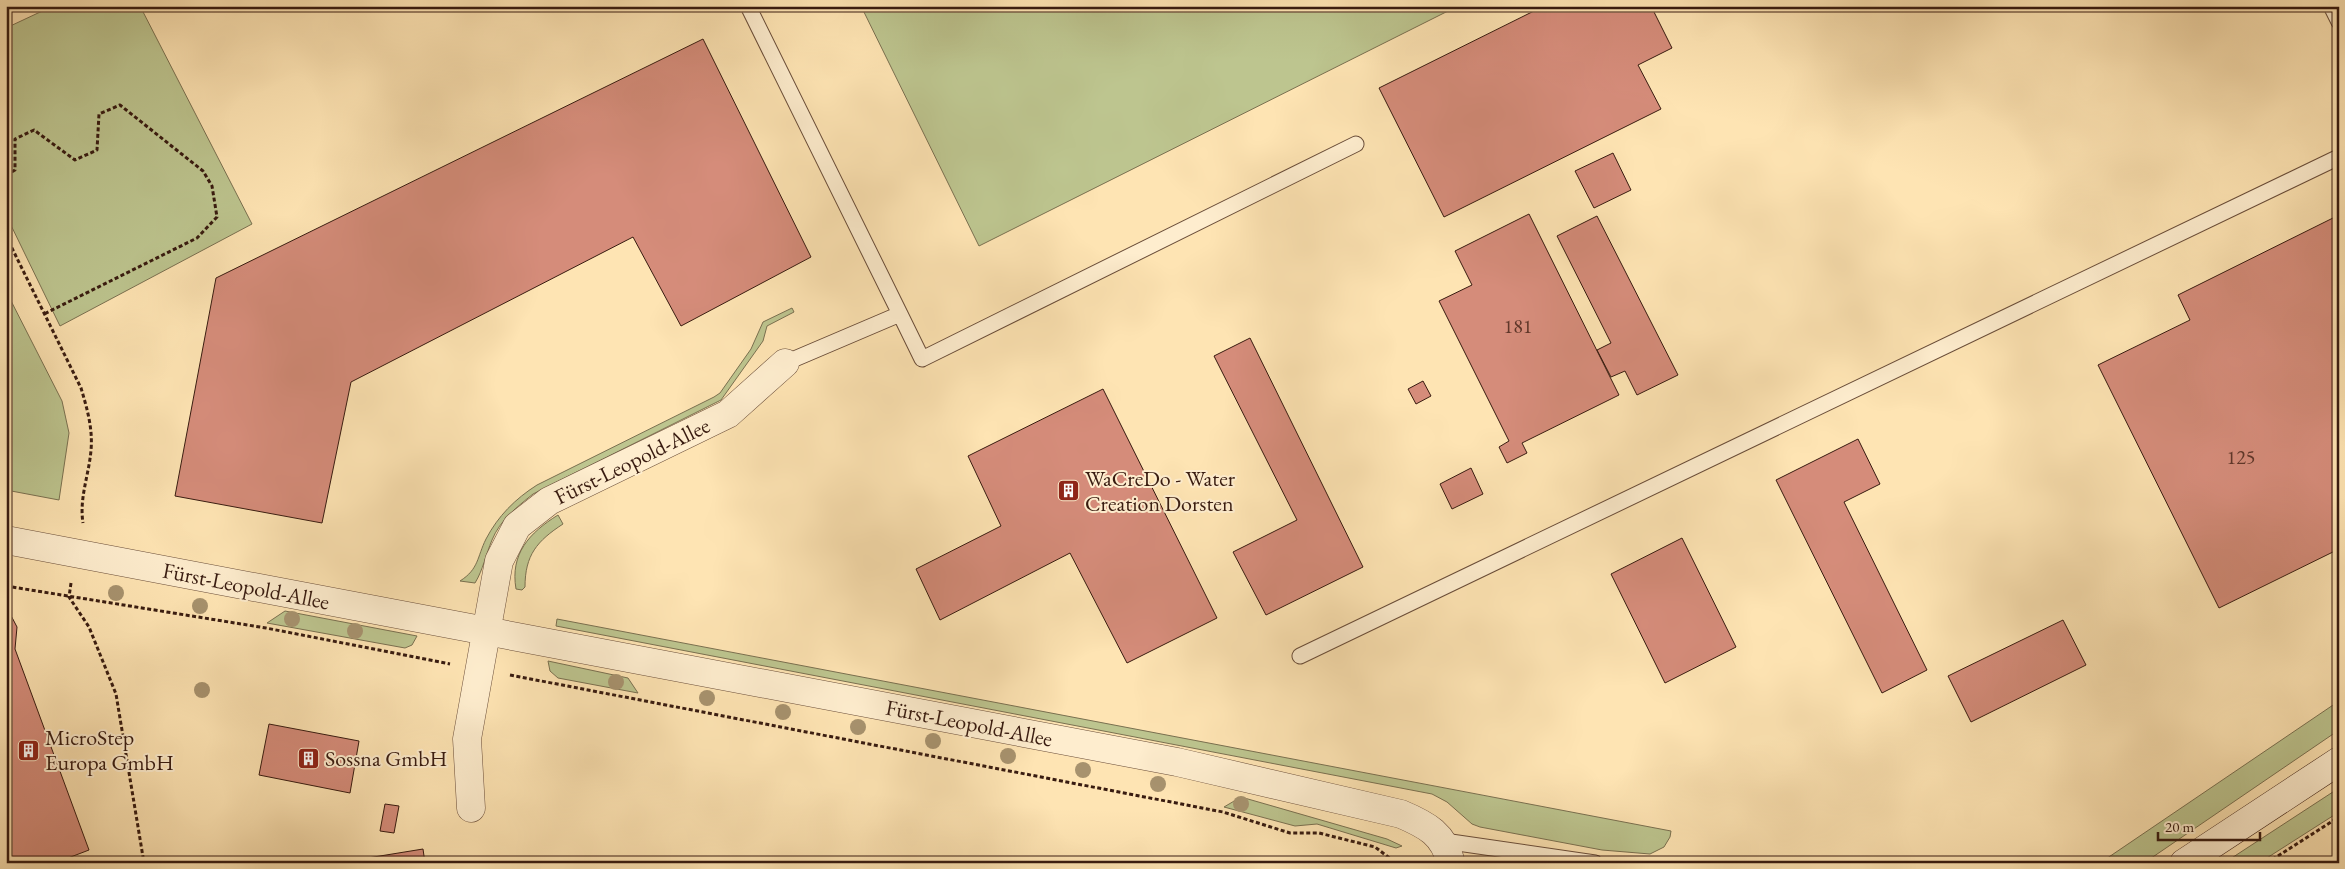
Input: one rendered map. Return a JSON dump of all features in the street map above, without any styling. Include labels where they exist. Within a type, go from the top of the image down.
[{"type":"street","name":"Fürst-Leopold-Allee","points":[[472,808],[467,739],[478,669],[499,561],[517,526],[550,501],[728,414],[785,363]]},
{"type":"street","name":"Fürst-Leopold-Allee","points":[[6,540],[1176,762],[1401,814],[1424,824],[1447,852]]},
{"type":"street","points":[[2184,863],[2339,761]]},
{"type":"lane","points":[[748,6],[922,359],[1356,144]]},
{"type":"lane","points":[[2330,6],[2339,22]]},
{"type":"lane","points":[[1300,656],[2339,157]]},
{"type":"lane","points":[[785,363],[900,314]]},
{"type":"lane","name":"Fürst-Leopold-Allee","points":[[1447,852],[1595,863]]},
{"type":"path","points":[[6,175],[15,170],[15,139],[34,130],[75,160],[97,150],[99,114],[120,105],[204,171],[212,186],[216,217],[197,238],[44,314]]},
{"type":"path","points":[[6,236],[81,388],[87,408],[91,448],[81,509],[83,523]]},
{"type":"path","points":[[6,586],[266,628],[1223,812],[1290,833],[1319,833],[1375,847],[1396,863]]},
{"type":"path","points":[[69,597],[90,627],[116,694],[144,863]]},
{"type":"path","points":[[2267,863],[2339,817]]},
{"type":"green space","points":[[53,6],[140,6],[252,224],[60,326],[6,215],[6,28]]},
{"type":"green space","points":[[861,6],[1458,6],[979,246]]},
{"type":"green space","points":[[6,291],[62,401],[69,433],[59,500],[6,490]]},
{"type":"green space","points":[[792,308],[794,312],[767,326],[763,341],[721,400],[533,494],[510,514],[495,533],[475,583],[460,581],[471,572],[486,539],[496,523],[521,496],[537,485],[720,393],[751,349],[763,322]]},
{"type":"green space","points":[[558,515],[563,524],[546,537],[534,550],[527,566],[525,587],[522,590],[516,589],[516,565],[524,546],[538,529]]},
{"type":"green space","points":[[285,611],[417,636],[412,645],[405,648],[267,623]]},
{"type":"green space","points":[[557,619],[1671,831],[1670,837],[1664,847],[1650,854],[1602,850],[1480,827],[1472,824],[1447,802],[1432,794],[556,626]]},
{"type":"green space","points":[[548,661],[628,678],[638,693],[558,678],[550,671]]},
{"type":"green space","points":[[2339,701],[2339,730],[2144,863],[2100,863]]},
{"type":"green space","points":[[2339,788],[2339,812],[2259,863],[2224,863]]},
{"type":"green space","points":[[1241,797],[1387,839],[1402,846],[1396,848],[1317,824],[1295,826],[1224,807]]},
{"type":"building","points":[[1544,6],[1651,6],[1672,48],[1638,65],[1661,109],[1444,217],[1379,88]]},
{"type":"building","points":[[703,39],[811,257],[681,326],[633,237],[351,382],[322,523],[175,496],[216,278]]},
{"type":"building","points":[[1613,153],[1631,190],[1594,208],[1575,171]]},
{"type":"building","points":[[1529,214],[1619,395],[1522,443],[1527,453],[1507,463],[1499,447],[1509,441],[1439,301],[1472,285],[1455,251]]},
{"type":"building","points":[[2339,215],[2339,549],[2219,608],[2098,365],[2190,320],[2178,295]]},
{"type":"building","points":[[1597,216],[1678,375],[1637,395],[1625,371],[1611,377],[1597,350],[1611,343],[1557,236]]},
{"type":"building","points":[[1250,338],[1363,567],[1266,615],[1233,552],[1297,520],[1214,356]]},
{"type":"building","points":[[1423,381],[1431,396],[1416,404],[1408,389]]},
{"type":"building","name":"WaCreDo - Water Creation Dorsten","points":[[1103,389],[1217,618],[1127,663],[1070,553],[940,620],[916,569],[1001,526],[968,456]]},
{"type":"building","points":[[1858,439],[1880,484],[1844,502],[1927,670],[1882,693],[1776,480]]},
{"type":"building","points":[[1471,468],[1483,494],[1452,509],[1440,484]]},
{"type":"building","points":[[1682,538],[1736,647],[1665,683],[1611,574]]},
{"type":"building","name":"MicroStep Europa GmbH","points":[[6,606],[17,627],[15,649],[89,850],[55,863],[6,863]]},
{"type":"building","points":[[2063,620],[2086,665],[1971,722],[1948,676]]},
{"type":"building","name":"Sossna GmbH","points":[[269,724],[359,741],[350,793],[259,775]]},
{"type":"building","points":[[385,804],[399,806],[394,833],[380,831]]},
{"type":"building","points":[[423,849],[425,863],[337,863]]},
{"type":"place","name":"WaCreDo - Water Creation Dorsten","points":[[1069,491]]},
{"type":"place","name":"MicroStep Europa GmbH","points":[[29,750]]},
{"type":"place","name":"Sossna GmbH","points":[[309,758]]}]
